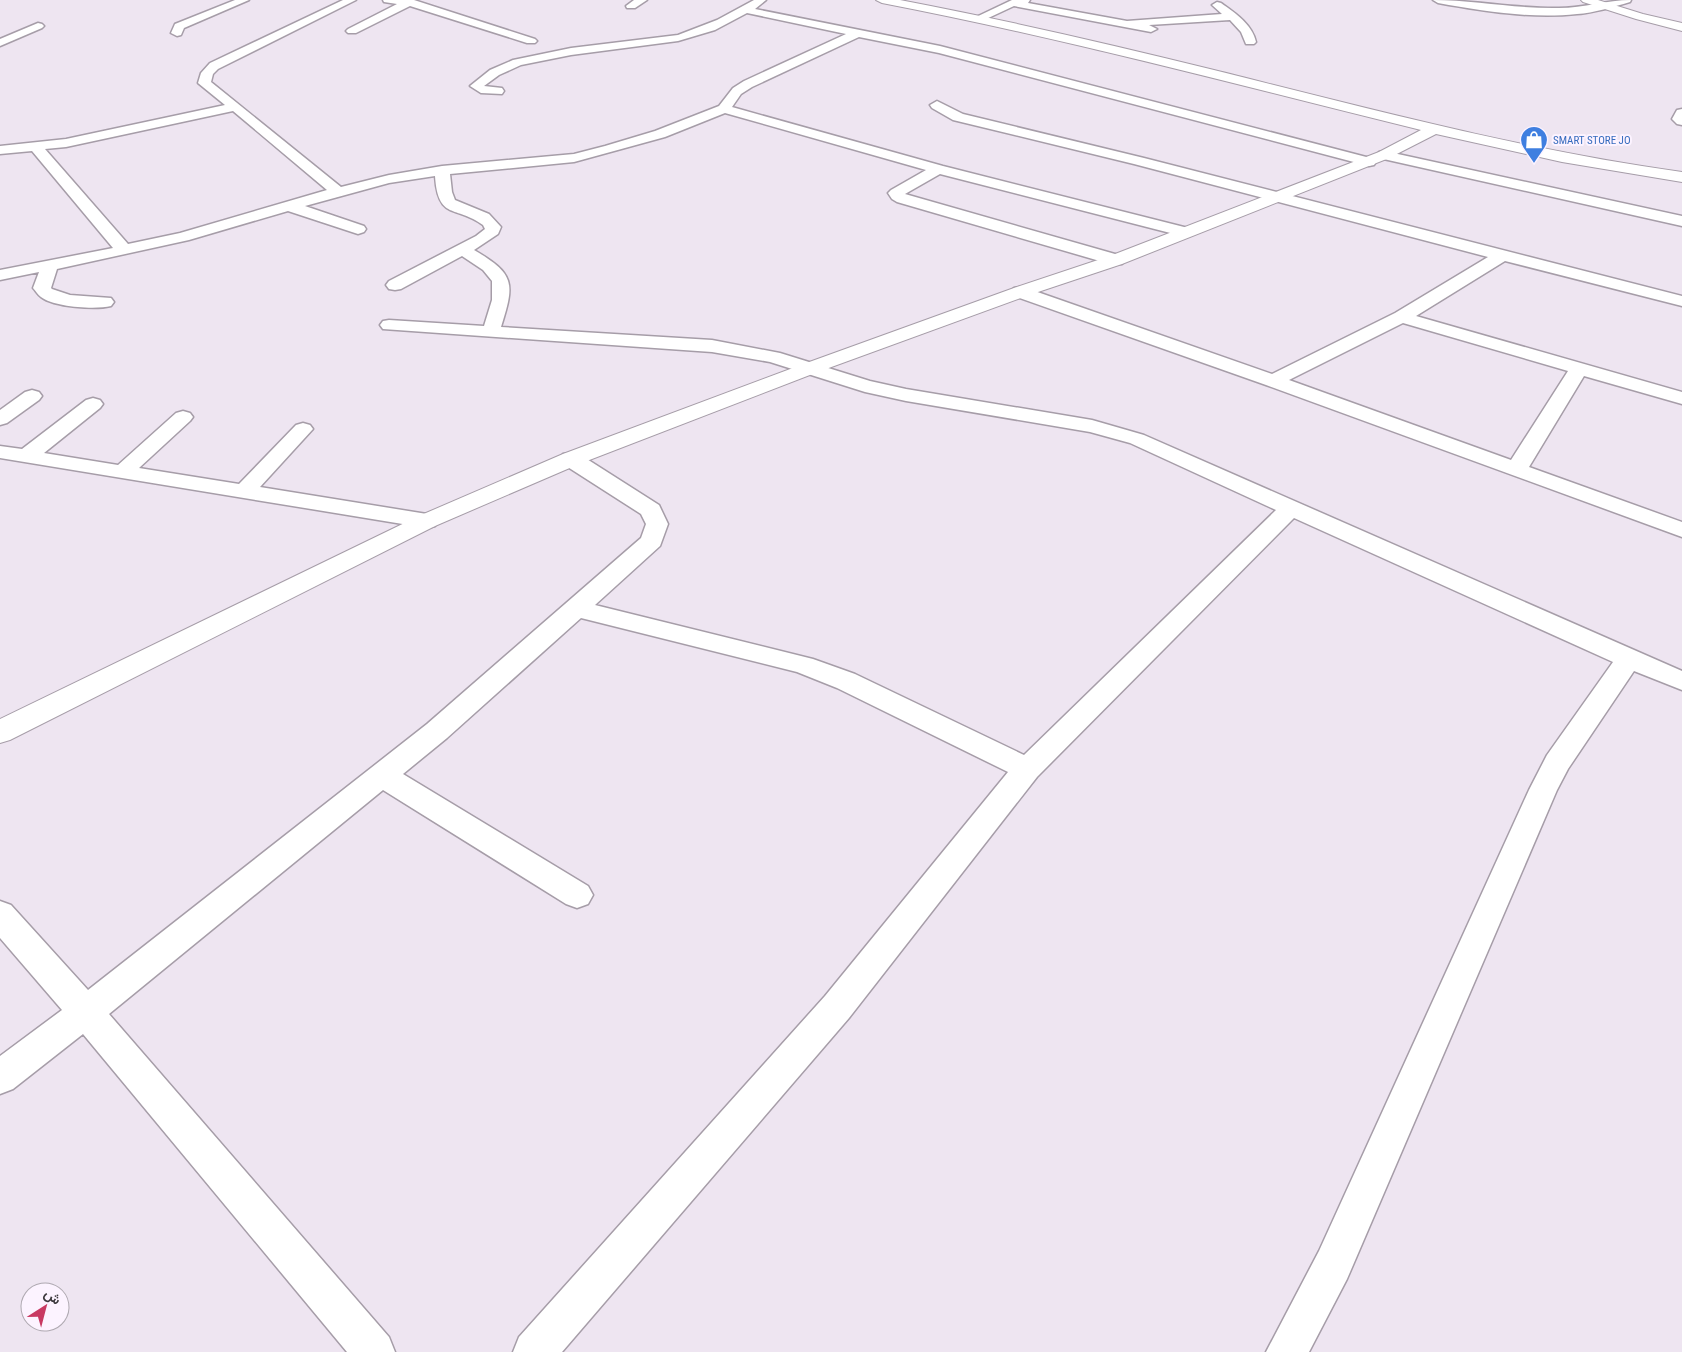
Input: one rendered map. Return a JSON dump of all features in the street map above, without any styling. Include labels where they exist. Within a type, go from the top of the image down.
[{"type":"street","points":[[177,33],[179,26],[244,0]]},
{"type":"street","points":[[338,192],[236,107],[204,83],[207,73],[214,66],[352,0]]},
{"type":"street","points":[[388,0],[410,2],[531,41]]},
{"type":"street","points":[[631,6],[642,0]]},
{"type":"street","points":[[498,91],[481,89],[476,86],[505,67],[527,58],[677,38],[710,29],[761,0]]},
{"type":"street","points":[[882,0],[980,18],[1207,72],[1433,130],[1571,160],[1682,177]]},
{"type":"street","points":[[980,18],[1013,3],[1025,0]]},
{"type":"street","points":[[1211,0],[1232,16],[1248,34],[1250,42]]},
{"type":"street","points":[[1438,0],[1492,8],[1549,12],[1578,10],[1626,0]]},
{"type":"street","points":[[1587,0],[1682,27]]},
{"type":"street","points":[[352,31],[410,2]]},
{"type":"street","points":[[1013,3],[1150,29]]},
{"type":"street","points":[[746,10],[860,32],[1377,158],[1682,221]]},
{"type":"street","points":[[1123,24],[1232,16]]},
{"type":"street","points":[[0,43],[38,26]]},
{"type":"street","points":[[0,275],[124,250],[239,222],[338,192],[389,180],[442,170],[574,158],[610,149],[660,134],[724,109],[737,91],[748,84],[860,32]]},
{"type":"street","points":[[937,105],[958,117],[1282,197],[1501,256],[1682,301]]},
{"type":"street","points":[[0,150],[66,143],[236,107]]},
{"type":"street","points":[[724,109],[938,169],[1186,232]]},
{"type":"street","points":[[1682,113],[1679,119],[1682,121]]},
{"type":"street","points":[[0,732],[427,521],[571,459],[808,369],[1020,292],[1116,260],[1282,197],[1377,158],[1433,130]]},
{"type":"street","points":[[35,146],[124,250]]},
{"type":"street","points":[[938,169],[896,193],[897,196],[902,200],[1116,260]]},
{"type":"street","points":[[395,285],[488,235],[493,227],[487,220],[455,207],[448,200],[442,170]]},
{"type":"street","points":[[291,207],[358,229]]},
{"type":"street","points":[[462,249],[493,268],[502,280],[503,293],[491,330]]},
{"type":"street","points":[[1273,380],[1401,317],[1501,256]]},
{"type":"street","points":[[50,266],[42,288],[49,296],[105,302]]},
{"type":"street","points":[[1020,292],[1273,380],[1682,530]]},
{"type":"street","points":[[1401,317],[1682,398]]},
{"type":"street","points":[[389,325],[491,330],[712,346],[773,357],[865,386],[906,395],[1109,430],[1137,439],[1629,659],[1682,680]]},
{"type":"street","points":[[1516,470],[1579,368]]},
{"type":"street","points":[[0,419],[32,396]]},
{"type":"street","points":[[27,456],[94,404]]},
{"type":"street","points":[[122,472],[184,417]]},
{"type":"street","points":[[243,492],[303,429]]},
{"type":"street","points":[[0,452],[427,521]]},
{"type":"street","points":[[0,1077],[86,1012],[383,776],[437,731],[652,541],[657,524],[656,517],[645,505],[571,459]]},
{"type":"street","points":[[534,1352],[837,1008],[1027,770],[1292,507]]},
{"type":"street","points":[[575,608],[804,665],[846,681],[1027,770]]},
{"type":"street","points":[[1287,1352],[1333,1265],[1543,790],[1557,763],[1629,659]]},
{"type":"street","points":[[383,776],[577,895]]},
{"type":"street","points":[[0,915],[86,1012],[374,1352]]},
{"type":"place","name":"SMART STORE JO","points":[[1534,164]]}]
